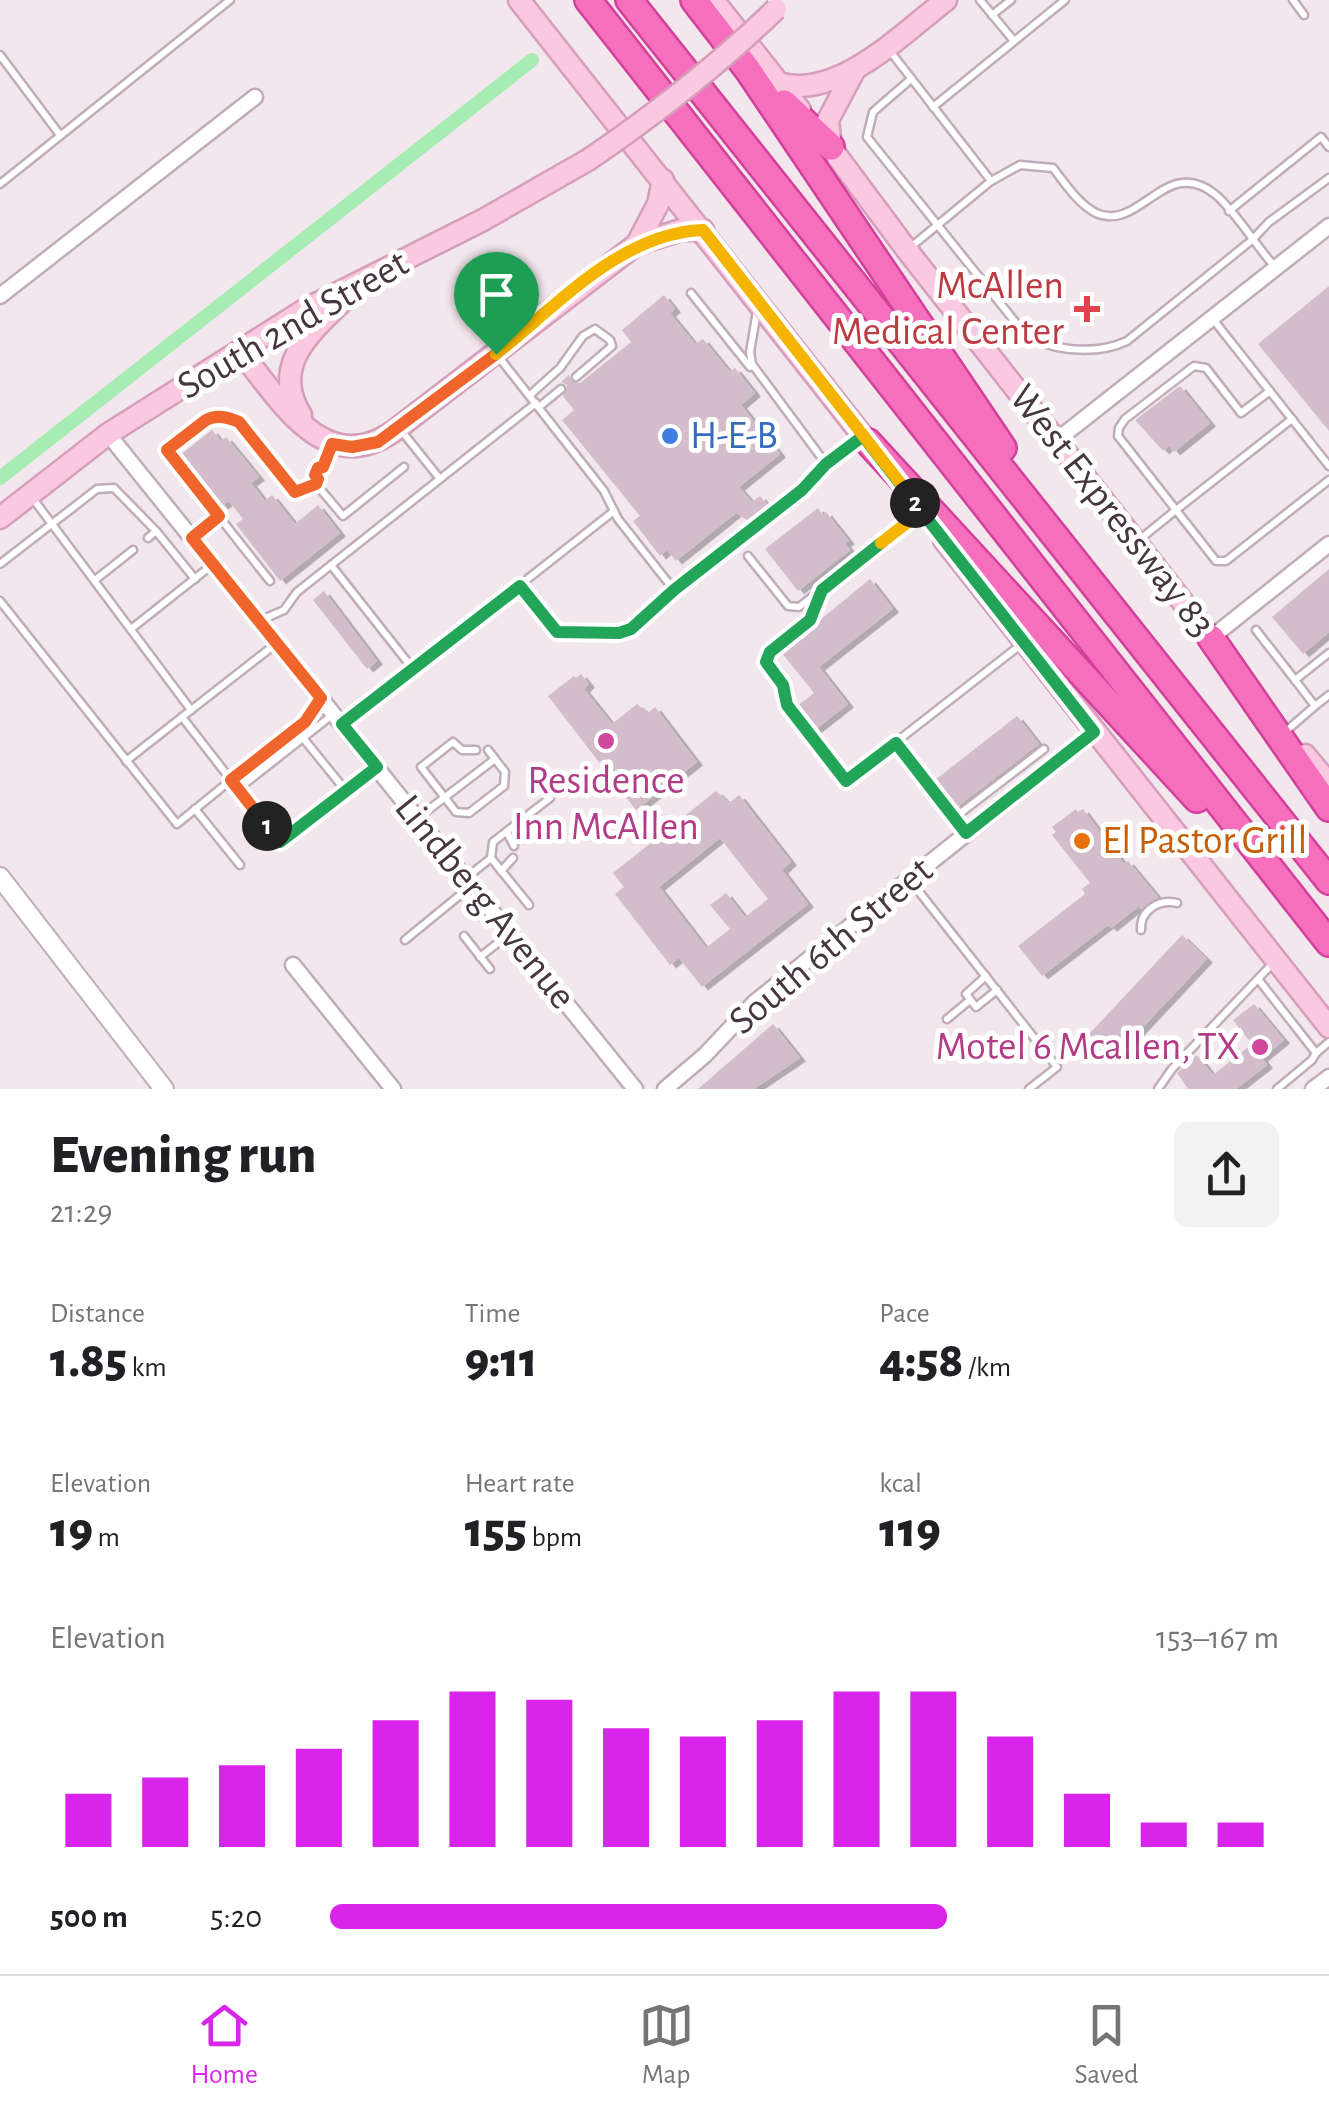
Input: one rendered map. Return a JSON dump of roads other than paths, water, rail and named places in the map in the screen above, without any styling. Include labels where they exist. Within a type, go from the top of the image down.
[{"type":"highway","points":[[588,0],[1329,946]]},
{"type":"highway","points":[[628,0],[1329,881]]},
{"type":"highway","points":[[694,0],[772,90],[831,147]]},
{"type":"highway","points":[[772,90],[1012,460],[1041,519]]},
{"type":"highway","points":[[866,439],[1329,946]]},
{"type":"highway","points":[[1211,638],[1329,808]]},
{"type":"main road","points":[[520,0],[1329,1027]]},
{"type":"main road","points":[[713,0],[772,90],[802,88],[854,70],[946,0]]},
{"type":"main road","name":"South 2nd Street","points":[[0,518],[108,434],[306,309],[483,220],[588,160],[721,62],[780,5]]},
{"type":"main road","points":[[831,147],[828,120],[854,70]]},
{"type":"main road","name":"West Expressway 83","points":[[831,147],[907,250],[1329,784]]},
{"type":"main road","points":[[637,244],[658,204],[663,180]]},
{"type":"main road","points":[[240,351],[307,430],[332,444],[366,446],[392,432],[637,244],[681,230],[703,230]]},
{"type":"main road","points":[[363,281],[301,344],[292,363],[290,384],[300,414],[321,433],[354,439],[392,432]]},
{"type":"street","points":[[0,296],[255,97]]},
{"type":"street","points":[[1057,440],[1329,226]]},
{"type":"street","name":"Lindberg Avenue","points":[[108,434],[635,1089]]},
{"type":"street","points":[[1211,638],[1329,544]]},
{"type":"street","name":"South 6th Street","points":[[664,1089],[705,1055],[755,1002],[1094,732]]},
{"type":"street","points":[[0,877],[164,1089]]},
{"type":"street","points":[[293,965],[393,1089]]},
{"type":"lane","points":[[0,184],[230,0]]},
{"type":"lane","points":[[980,0],[1014,41]]},
{"type":"lane","points":[[992,15],[1011,0]]},
{"type":"lane","points":[[932,106],[1065,0]]},
{"type":"lane","points":[[1292,0],[1304,15]]},
{"type":"lane","points":[[886,46],[991,181]]},
{"type":"lane","points":[[0,55],[60,136]]},
{"type":"lane","points":[[912,80],[872,112],[868,137],[1024,333],[1039,344],[1106,350],[1127,341],[1269,222],[1329,178]]},
{"type":"lane","points":[[1228,211],[1321,137],[1329,147]]},
{"type":"lane","points":[[907,250],[991,181],[1020,165],[1052,168],[1084,204],[1110,217],[1128,213],[1170,183],[1196,184],[1215,194],[1276,268]]},
{"type":"lane","points":[[691,293],[826,464]]},
{"type":"lane","points":[[758,376],[750,352],[760,302]]},
{"type":"lane","points":[[1212,318],[1329,466]]},
{"type":"lane","points":[[259,622],[284,610],[297,592],[535,401],[583,336],[596,329],[612,346],[576,377]]},
{"type":"lane","points":[[496,354],[604,491],[614,512],[674,590]]},
{"type":"lane","points":[[1270,391],[1241,414],[1206,368],[1194,366],[1126,419],[1118,428],[1118,436],[1216,562],[1329,480]]},
{"type":"lane","points":[[535,401],[561,389]]},
{"type":"lane","points":[[270,581],[167,450],[212,416],[239,422],[295,492],[323,479],[332,444]]},
{"type":"lane","points":[[1136,542],[1292,419]]},
{"type":"lane","points":[[392,432],[440,479]]},
{"type":"lane","points":[[520,586],[552,628],[562,634],[626,632],[802,490],[826,464],[866,439]]},
{"type":"lane","points":[[317,481],[342,516],[404,467]]},
{"type":"lane","points":[[0,564],[97,488],[106,486],[114,488],[156,531],[195,579]]},
{"type":"lane","points":[[30,495],[191,710]]},
{"type":"lane","points":[[748,556],[788,606],[799,607],[922,511]]},
{"type":"lane","points":[[238,789],[303,738],[413,670],[614,512]]},
{"type":"lane","points":[[192,538],[219,516]]},
{"type":"lane","points":[[148,538],[156,531]]},
{"type":"lane","points":[[94,580],[133,550]]},
{"type":"lane","points":[[131,629],[214,564]]},
{"type":"lane","points":[[332,565],[413,670]]},
{"type":"lane","points":[[822,590],[810,620],[766,662],[783,685],[787,705],[846,781],[1024,642]]},
{"type":"lane","points":[[0,601],[176,824],[305,722],[321,698]]},
{"type":"lane","points":[[1256,630],[1316,706]]},
{"type":"lane","points":[[126,761],[277,643]]},
{"type":"lane","points":[[1295,680],[1329,653]]},
{"type":"lane","points":[[1286,730],[1326,697],[1329,707]]},
{"type":"lane","points":[[182,717],[280,842],[377,767]]},
{"type":"lane","points":[[303,738],[346,791]]},
{"type":"lane","points":[[476,750],[462,750],[453,742],[421,767],[456,812],[468,814],[504,786],[505,772],[488,750]]},
{"type":"lane","points":[[896,743],[966,833]]},
{"type":"lane","points":[[954,818],[1044,748]]},
{"type":"lane","points":[[418,818],[495,759]]},
{"type":"lane","points":[[529,905],[492,858],[493,842],[550,798]]},
{"type":"lane","points":[[195,809],[240,865]]},
{"type":"lane","points":[[507,832],[514,846]]},
{"type":"lane","points":[[405,940],[492,858]]},
{"type":"lane","points":[[501,871],[513,858]]},
{"type":"lane","points":[[909,878],[1057,1066],[1029,1089]]},
{"type":"lane","points":[[1141,930],[1144,914],[1158,903],[1177,902]]},
{"type":"lane","points":[[480,956],[510,933]]},
{"type":"lane","points":[[464,936],[490,968]]},
{"type":"lane","points":[[1158,1089],[1172,1069],[1276,960]]},
{"type":"lane","points":[[986,976],[966,994],[970,1000],[976,1007],[997,990]]},
{"type":"lane","points":[[1258,979],[1316,1053]]},
{"type":"lane","points":[[947,1018],[970,1000]]},
{"type":"lane","points":[[1277,1089],[1329,1042]]},
{"type":"waterway","points":[[0,478],[532,60]]},
{"type":"place","name":"McAllen Medical Center","points":[[1087,309]]},
{"type":"place","name":"H-E-B","points":[[670,436]]},
{"type":"place","name":"Residence Inn McAllen","points":[[606,741]]},
{"type":"place","name":"El Pastor Grill","points":[[1082,841]]},
{"type":"place","name":"Motel 6 Mcallen, TX","points":[[1260,1047]]}]
